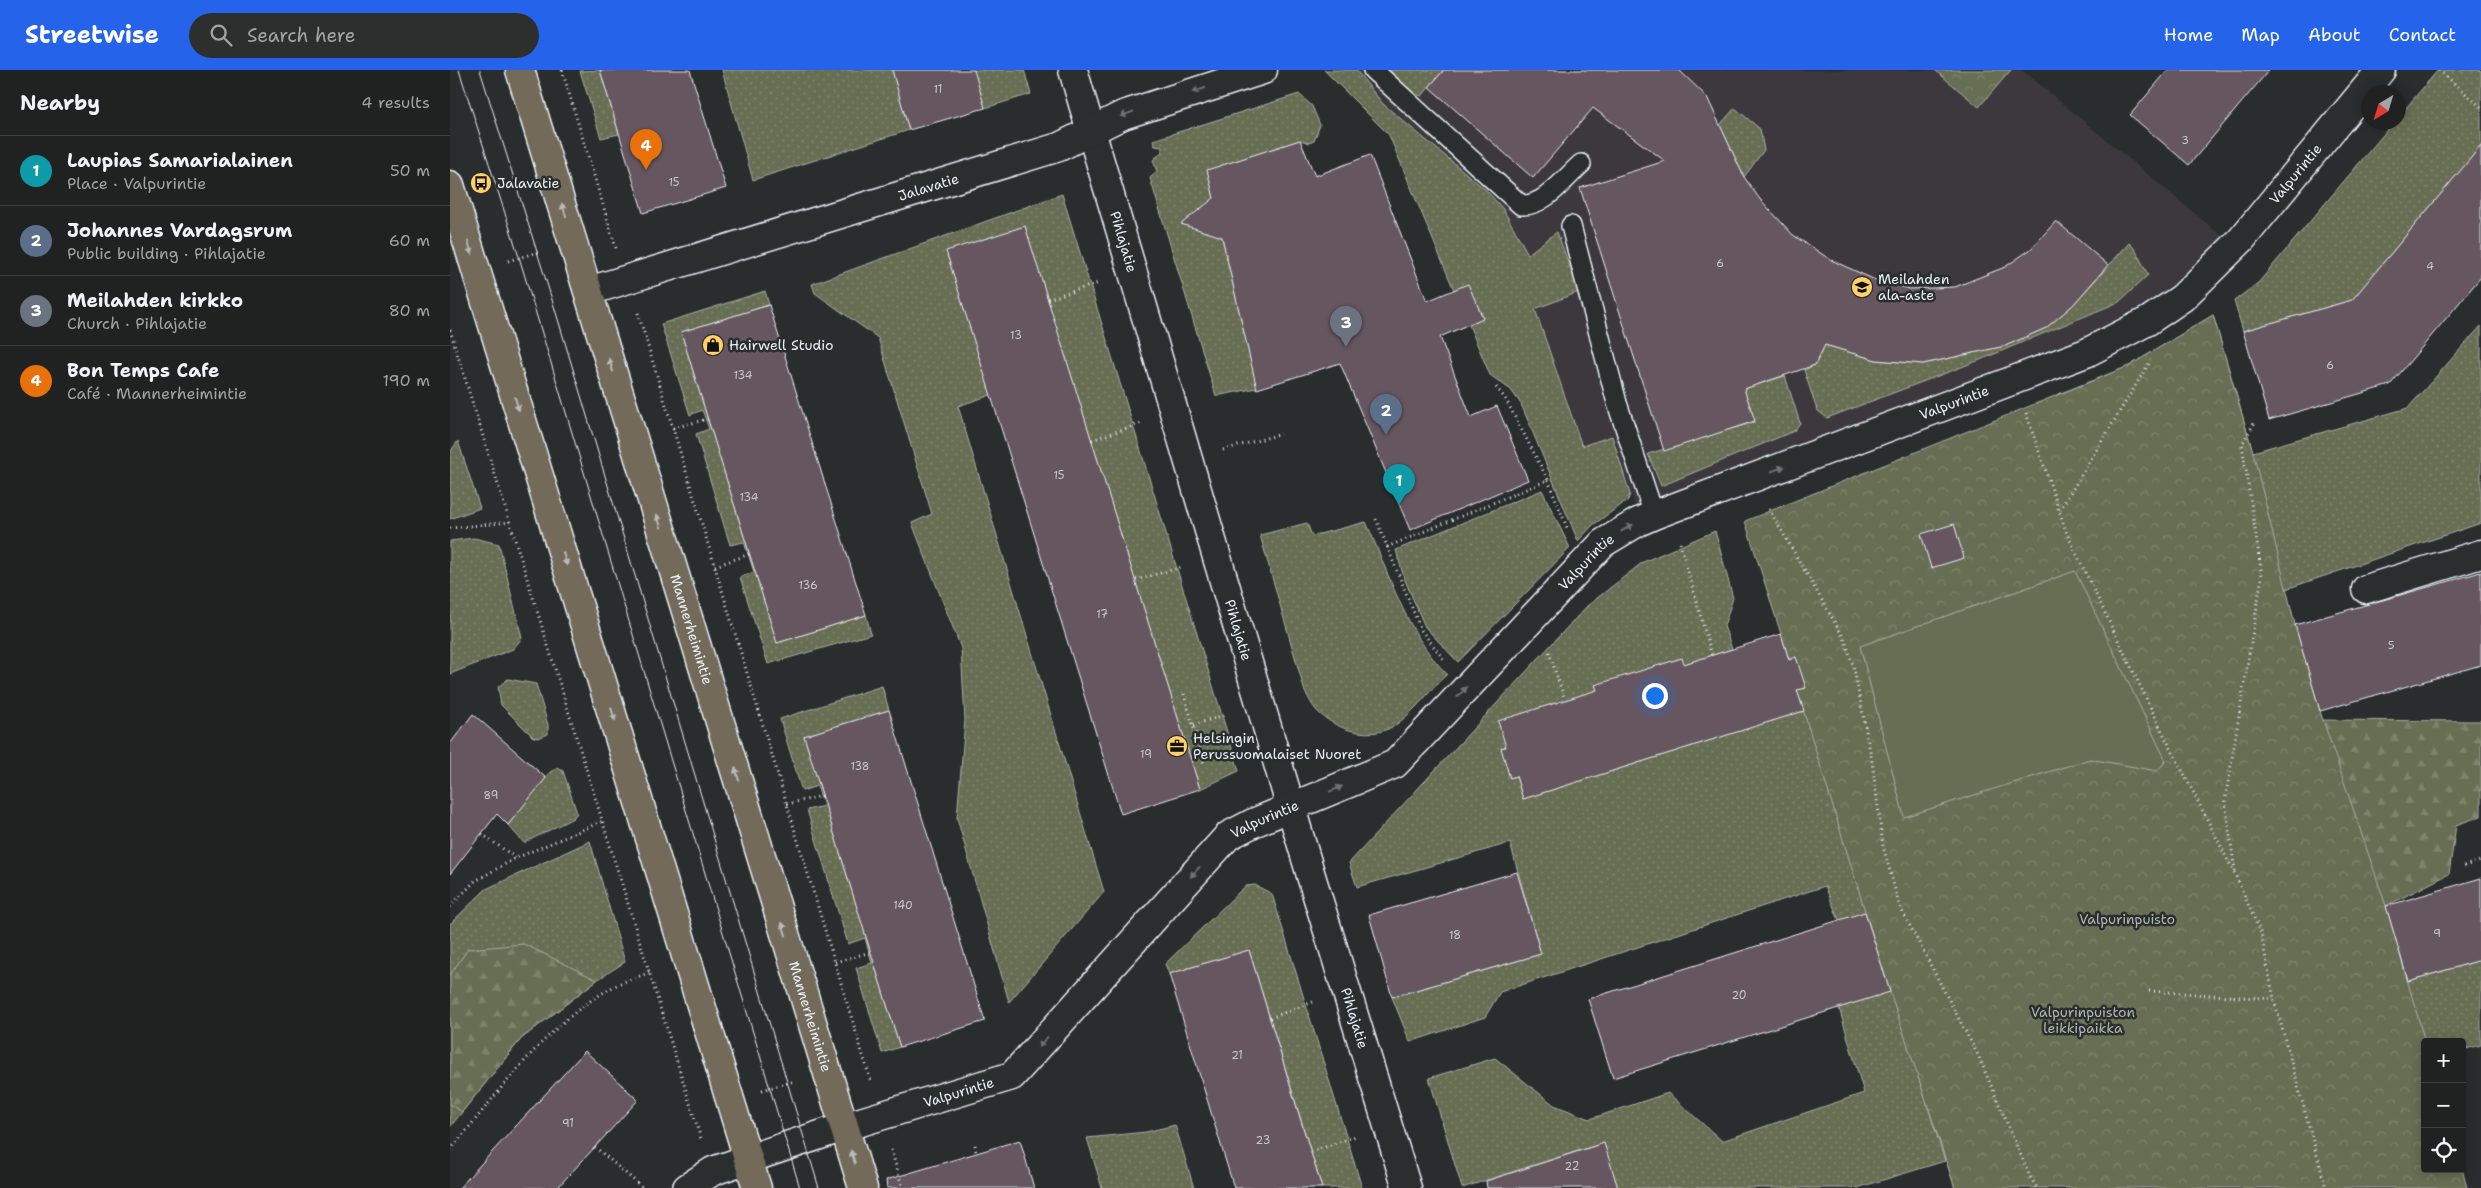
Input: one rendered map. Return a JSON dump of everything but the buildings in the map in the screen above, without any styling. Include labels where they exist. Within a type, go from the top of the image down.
[{"type":"main road","name":"Mannerheimintie","points":[[520,70],[590,291],[862,1188]]},
{"type":"main road","points":[[450,185],[757,1188]]},
{"type":"street","name":"Pihlajatie","points":[[1073,70],[1407,1188]]},
{"type":"street","name":"Jalavatie","points":[[590,291],[1059,147],[1123,115],[1262,70]]},
{"type":"street","name":"Valpurintie","points":[[687,1188],[713,1171],[844,1127],[1012,1076],[1228,836],[1253,823],[1395,764],[1591,555],[1608,540],[1654,515],[2086,353],[2148,322],[2182,298],[2241,240],[2381,70]]},
{"type":"street","points":[[2366,589],[2481,554]]},
{"type":"lane","points":[[1372,70],[1521,205],[1530,206],[1541,200],[1581,164]]},
{"type":"lane","points":[[1571,226],[1617,403],[1654,515]]},
{"type":"path","points":[[562,70],[673,428],[903,1188]]},
{"type":"path","points":[[2439,70],[2481,107]]},
{"type":"path","points":[[476,270],[611,231]]},
{"type":"path","points":[[1048,298],[1100,282]]},
{"type":"path","points":[[450,330],[713,1171]]},
{"type":"path","points":[[2060,510],[2152,357]]},
{"type":"path","points":[[1495,386],[1505,398],[1548,480],[1569,531]]},
{"type":"path","points":[[2025,410],[2067,534],[2159,726],[2235,874],[2261,934],[2274,999],[2326,1188]]},
{"type":"path","points":[[673,428],[708,419]]},
{"type":"path","points":[[2235,874],[2224,801],[2262,576],[2242,444],[2255,422]]},
{"type":"path","points":[[1092,440],[1142,423]]},
{"type":"path","points":[[1224,450],[1281,434]]},
{"type":"path","points":[[1387,547],[1548,480]]},
{"type":"path","points":[[1766,504],[1845,640],[1854,669],[1872,761],[1883,846],[1900,906],[1978,1055],[2030,1177],[2037,1188]]},
{"type":"path","points":[[1376,519],[1421,630],[1449,666]]},
{"type":"path","points":[[450,528],[510,522]]},
{"type":"path","points":[[1678,538],[1712,656]]},
{"type":"path","points":[[715,566],[750,554]]},
{"type":"path","points":[[1136,580],[1186,566]]},
{"type":"path","points":[[1546,644],[1565,700]]},
{"type":"path","points":[[1184,694],[1204,764]]},
{"type":"path","points":[[787,804],[823,796]]},
{"type":"path","points":[[450,907],[474,882],[516,858],[603,821]]},
{"type":"path","points":[[482,834],[516,858]]},
{"type":"path","points":[[2464,866],[2481,861]]},
{"type":"path","points":[[835,962],[871,952]]},
{"type":"path","points":[[450,1150],[549,1035],[581,1008],[612,987],[651,972]]},
{"type":"path","points":[[2149,991],[2274,999]]},
{"type":"path","points":[[1270,1018],[1316,1001]]},
{"type":"path","points":[[729,1100],[865,1060]]},
{"type":"path","points":[[1311,1152],[1357,1136]]},
{"type":"path","points":[[975,1145],[976,1152]]},
{"type":"path","points":[[595,1147],[644,1188]]},
{"type":"shaded area","name":"Meilahden ala-aste","points":[[1356,70],[2022,70],[2235,247],[2148,322],[1638,522],[1635,506],[1612,436],[1583,446],[1535,308],[1513,226],[1503,209],[1486,190],[1383,104]]},
{"type":"green space","points":[[600,70],[619,134],[601,138],[580,71]]},
{"type":"green space","points":[[722,70],[892,70],[909,130],[753,180]]},
{"type":"green space","points":[[973,70],[1024,70],[1031,94],[985,108]]},
{"type":"green space","points":[[1324,70],[1356,70],[1383,104],[1486,190],[1503,209],[1528,254],[1557,232],[1579,292],[1535,309],[1582,446],[1612,436],[1630,494],[1628,500],[1593,525],[1578,541],[1521,404],[1511,390],[1490,375],[1469,325],[1483,318],[1468,285],[1454,290],[1389,135]]},
{"type":"green space","points":[[1389,70],[1443,70],[1422,96],[1406,92]]},
{"type":"green space","points":[[1935,70],[2011,70],[1979,107]]},
{"type":"green space","points":[[2438,70],[2481,70],[2481,146],[2352,300],[2243,331],[2234,301],[2259,282],[2387,130],[2406,130],[2406,108]]},
{"type":"green space","points":[[1299,94],[1312,106],[1320,125],[1314,141],[1309,143],[1300,140],[1208,170],[1215,204],[1202,207],[1195,216],[1220,229],[1257,388],[1216,396],[1150,178],[1157,172],[1153,160],[1162,152],[1162,147],[1155,146],[1153,140]]},
{"type":"green space","points":[[1735,108],[1760,129],[1764,150],[1744,177],[1720,125]]},
{"type":"green space","points":[[1062,194],[1239,771],[1200,789],[1025,227],[947,251],[991,395],[958,406],[1104,892],[1009,1002],[957,818],[965,720],[961,648],[912,523],[932,514],[878,338],[815,293],[812,284]]},
{"type":"green space","points":[[2129,243],[2135,249],[2148,275],[2119,302],[1980,360],[1827,418],[1817,410],[1804,370],[1815,365],[1825,345],[1876,360],[1923,364],[2005,346],[2046,328],[2073,305]]},
{"type":"green space","points":[[765,291],[769,305],[681,332],[777,643],[866,615],[871,634],[768,664],[740,577],[754,572],[744,542],[730,545],[696,434],[709,429],[702,410],[690,415],[661,324]]},
{"type":"green space","points":[[2213,315],[2253,452],[2408,408],[2481,326],[2481,523],[2286,589],[2295,625],[2056,395],[2129,366]]},
{"type":"green space","name":"Valpurinpuisto","points":[[2213,315],[2253,452],[2295,625],[2320,711],[2386,906],[2424,1038],[2421,1038],[2421,1173],[2463,1173],[2467,1188],[1955,1188],[1890,992],[1797,690],[1805,688],[1796,657],[1789,659],[1745,521],[2129,366]]},
{"type":"green space","points":[[1785,376],[1800,423],[1794,431],[1661,486],[1648,454],[1755,422],[1744,389]]},
{"type":"green space","points":[[458,441],[480,508],[450,519],[450,452]]},
{"type":"green space","points":[[1542,490],[1570,548],[1458,662],[1425,627],[1404,578],[1396,550]]},
{"type":"green space","points":[[1366,522],[1409,622],[1420,641],[1447,674],[1398,723],[1388,729],[1367,733],[1345,729],[1325,718],[1315,709],[1305,692],[1260,535],[1307,523],[1312,536]]},
{"type":"green space","points":[[1715,531],[1733,598],[1724,626],[1732,649],[1684,664],[1682,659],[1597,690],[1502,748],[1510,778],[1516,776],[1523,799],[1803,711],[1797,690],[1805,688],[1796,657],[1789,659],[1771,543],[1955,1188],[1919,1079],[1945,1161],[1857,1188],[1618,1188],[1603,1143],[1462,1188],[1429,1078],[1495,1058],[1554,1105],[1590,1119],[1668,1093],[1722,1141],[1864,1093],[1839,1008],[1839,920],[1825,886],[1500,992],[1485,1017],[1410,1042],[1392,997],[1541,954],[1510,843],[1357,887],[1349,863],[1587,606],[1643,562]]},
{"type":"green space","points":[[474,538],[499,544],[522,638],[513,649],[450,674],[450,541]]},
{"type":"green space","points":[[2075,571],[2166,761],[2157,771],[2090,759],[1904,817],[1860,646]]},
{"type":"green space","points":[[508,679],[536,684],[548,725],[548,734],[538,738],[533,737],[501,705],[498,687]]},
{"type":"green space","points":[[882,686],[889,710],[804,736],[900,1047],[882,1053],[856,968],[872,963],[865,938],[848,944],[807,810],[824,806],[817,786],[802,791],[780,719]]},
{"type":"green space","points":[[2310,720],[2481,721],[2481,816],[2456,825],[2449,874],[2386,906],[2408,981]]},
{"type":"green space","points":[[558,768],[563,771],[577,813],[573,818],[524,843],[508,825],[550,772]]},
{"type":"green space","points":[[590,841],[625,962],[597,980],[521,1039],[450,1127],[450,924],[486,889]]},
{"type":"green space","points":[[1255,885],[1272,894],[1362,1188],[1322,1188],[1249,950],[1169,974],[1165,964],[1239,892],[1246,886]]},
{"type":"green space","points":[[524,944],[597,980],[521,1039],[462,1112],[450,1104],[450,975],[468,949]]},
{"type":"green space","points":[[2481,960],[2481,1045],[2466,1049],[2466,1038],[2421,1038],[2383,1001],[2408,981]]},
{"type":"green space","points":[[1175,1125],[1194,1188],[1102,1188],[1087,1138],[1146,1132]]},
{"type":"tram line","points":[[459,70],[519,257],[800,1188]]},
{"type":"tram line","points":[[480,70],[554,306],[819,1188]]},
{"type":"place","name":"Bon Temps Cafe","points":[[646,170]]},
{"type":"place","name":"Jalavatie","points":[[481,183]]},
{"type":"place","name":"Meilahden ala-aste","points":[[1862,287]]},
{"type":"place","name":"Hairwell Studio","points":[[713,345]]},
{"type":"place","name":"Meilahden kirkko","points":[[1346,347]]},
{"type":"place","name":"Johannes Vardagsrum","points":[[1386,435]]},
{"type":"place","name":"Laupias Samarialainen","points":[[1399,505]]},
{"type":"place","name":"Helsingin Perussuomalaiset Nuoret","points":[[1177,746]]},
{"type":"park label","name":"Valpurinpuiston leikkipaikka","points":[[2083,1020]]}]
